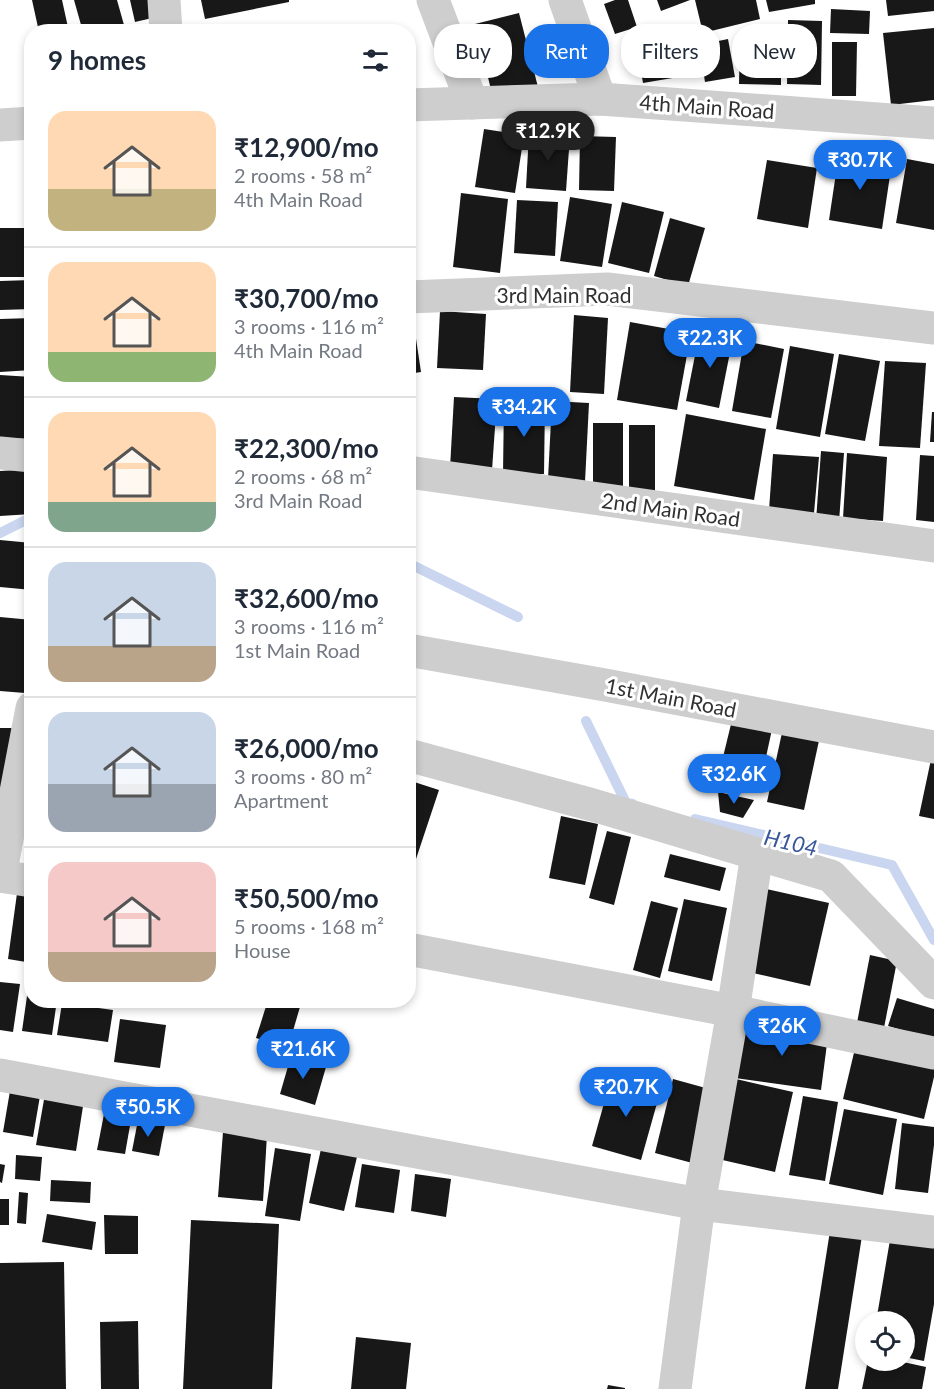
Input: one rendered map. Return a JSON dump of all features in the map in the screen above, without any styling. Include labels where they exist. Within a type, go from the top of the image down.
[{"type":"street","points":[[164,0],[166,24]]},
{"type":"street","points":[[433,0],[472,103]]},
{"type":"street","points":[[565,0],[600,99]]},
{"type":"street","name":"4th Main Road","points":[[416,105],[600,99],[934,123]]},
{"type":"street","points":[[0,125],[24,124]]},
{"type":"street","name":"3rd Main Road","points":[[416,297],[608,289],[934,328]]},
{"type":"street","points":[[0,453],[24,455]]},
{"type":"street","name":"2nd Main Road","points":[[416,473],[934,546]]},
{"type":"street","name":"1st Main Road","points":[[416,651],[934,747]]},
{"type":"street","points":[[19,720],[0,876],[24,880]]},
{"type":"street","points":[[416,757],[593,805],[831,876],[934,982]]},
{"type":"street","points":[[675,1389],[699,1204],[733,1011],[757,854]]},
{"type":"street","points":[[416,951],[733,1011],[934,1053]]},
{"type":"street","points":[[0,1075],[699,1204],[934,1232]]},
{"type":"building","points":[[32,0],[62,0],[67,24],[37,24]]},
{"type":"building","points":[[74,0],[117,0],[124,24],[81,24]]},
{"type":"building","points":[[130,0],[158,0],[161,16],[135,22]]},
{"type":"building","points":[[201,0],[289,0],[289,2],[205,19]]},
{"type":"building","points":[[615,0],[628,0],[636,24],[621,24],[621,32],[615,34],[604,4]]},
{"type":"building","points":[[657,0],[690,0],[661,11]]},
{"type":"building","points":[[695,0],[756,0],[760,19],[732,24],[720,29],[720,24],[701,24]]},
{"type":"building","points":[[766,0],[815,0],[815,4],[769,12]]},
{"type":"building","points":[[886,0],[934,0],[934,11],[888,16]]},
{"type":"building","points":[[831,9],[870,11],[869,34],[830,33]]},
{"type":"building","points":[[519,13],[524,32],[524,78],[536,78],[538,87],[493,98],[488,78],[512,78],[512,24],[475,24]]},
{"type":"building","points":[[788,20],[822,21],[821,85],[787,84],[787,78],[817,78],[817,24],[788,24]]},
{"type":"building","points":[[934,28],[934,100],[891,105],[883,33]]},
{"type":"building","points":[[728,39],[732,78],[705,82],[704,78],[720,78],[720,41]]},
{"type":"building","points":[[832,42],[857,42],[856,96],[832,96]]},
{"type":"building","points":[[642,78],[672,78],[643,83]]},
{"type":"building","points":[[739,78],[781,78],[781,85],[739,84]]},
{"type":"building","points":[[484,129],[524,135],[515,193],[475,187]]},
{"type":"building","points":[[529,133],[570,135],[566,191],[526,188]]},
{"type":"building","points":[[580,136],[616,137],[614,191],[579,190]]},
{"type":"building","points":[[839,153],[892,162],[882,229],[829,220]]},
{"type":"building","points":[[907,159],[934,164],[934,230],[896,223]]},
{"type":"building","points":[[767,160],[817,168],[808,228],[757,219]]},
{"type":"building","points":[[461,193],[508,199],[500,273],[453,267]]},
{"type":"building","points":[[570,197],[612,204],[602,267],[560,261]]},
{"type":"building","points":[[517,200],[558,202],[555,256],[514,253]]},
{"type":"building","points":[[622,202],[664,212],[649,273],[608,263]]},
{"type":"building","points":[[670,218],[705,228],[688,286],[654,276]]},
{"type":"building","points":[[0,228],[24,228],[24,277],[0,277]]},
{"type":"building","points":[[24,280],[24,309],[0,310],[0,281]]},
{"type":"building","points":[[440,311],[486,314],[483,370],[437,368]]},
{"type":"building","points":[[574,315],[608,318],[604,394],[570,392]]},
{"type":"building","points":[[24,318],[24,370],[0,372],[0,319]]},
{"type":"building","points":[[630,322],[691,333],[677,410],[617,400]]},
{"type":"building","points":[[700,330],[733,337],[719,408],[686,401]]},
{"type":"building","points":[[416,339],[421,372],[416,373]]},
{"type":"building","points":[[744,341],[784,349],[771,418],[732,411]]},
{"type":"building","points":[[790,346],[834,354],[820,437],[776,429]]},
{"type":"building","points":[[839,354],[880,361],[865,441],[825,434]]},
{"type":"building","points":[[885,361],[926,363],[920,448],[879,446]]},
{"type":"building","points":[[0,375],[24,376],[24,439],[0,438]]},
{"type":"building","points":[[454,397],[497,399],[492,470],[450,468]]},
{"type":"building","points":[[504,401],[545,401],[544,474],[503,474]]},
{"type":"building","points":[[552,401],[589,403],[585,482],[548,479]]},
{"type":"building","points":[[932,412],[934,412],[934,442],[930,442]]},
{"type":"building","points":[[686,414],[766,429],[754,500],[674,486]]},
{"type":"building","points":[[593,423],[623,423],[623,489],[593,489]]},
{"type":"building","points":[[629,425],[655,425],[655,494],[629,494]]},
{"type":"building","points":[[821,451],[844,453],[839,522],[816,521]]},
{"type":"building","points":[[847,453],[887,457],[883,521],[843,518]]},
{"type":"building","points":[[773,454],[819,457],[814,513],[769,510]]},
{"type":"building","points":[[920,455],[934,456],[934,522],[916,520]]},
{"type":"building","points":[[24,470],[24,514],[0,516],[0,471]]},
{"type":"building","points":[[0,540],[24,542],[24,589],[0,587]]},
{"type":"building","points":[[0,617],[24,619],[24,693],[0,691]]},
{"type":"building","points":[[733,716],[773,725],[764,766],[723,757]]},
{"type":"building","points":[[0,728],[12,728],[0,803]]},
{"type":"building","points":[[783,728],[820,736],[804,810],[767,802]]},
{"type":"building","points":[[934,750],[934,819],[919,816]]},
{"type":"building","points":[[416,783],[439,790],[416,859]]},
{"type":"building","points":[[718,792],[754,800],[743,818],[720,812]]},
{"type":"building","points":[[561,816],[598,824],[585,885],[549,878]]},
{"type":"building","points":[[607,831],[631,837],[614,905],[589,898]]},
{"type":"building","points":[[670,854],[726,868],[720,891],[664,877]]},
{"type":"building","points":[[18,886],[24,887],[24,962],[8,959]]},
{"type":"building","points":[[762,888],[829,903],[810,986],[744,971]]},
{"type":"building","points":[[684,899],[727,908],[712,981],[668,971]]},
{"type":"building","points":[[651,901],[678,908],[660,978],[633,970]]},
{"type":"building","points":[[870,955],[897,961],[883,1033],[856,1028]]},
{"type":"building","points":[[0,982],[20,984],[13,1032],[0,1030]]},
{"type":"building","points":[[897,998],[934,1009],[934,1039],[888,1026]]},
{"type":"building","points":[[25,1008],[56,1008],[52,1035],[22,1031]]},
{"type":"building","points":[[61,1008],[113,1010],[108,1042],[57,1035]]},
{"type":"building","points":[[265,1008],[300,1008],[288,1048],[256,1038]]},
{"type":"building","points":[[120,1019],[166,1025],[160,1068],[114,1062]]},
{"type":"building","points":[[743,1024],[828,1036],[821,1090],[735,1078]]},
{"type":"building","points":[[857,1040],[934,1059],[934,1077],[924,1119],[843,1099]]},
{"type":"building","points":[[291,1056],[326,1067],[315,1105],[280,1094]]},
{"type":"building","points":[[612,1075],[661,1089],[641,1160],[592,1146]]},
{"type":"building","points":[[673,1079],[713,1090],[696,1164],[655,1153]]},
{"type":"building","points":[[736,1079],[793,1092],[775,1172],[718,1159]]},
{"type":"building","points":[[11,1085],[41,1090],[33,1137],[3,1132]]},
{"type":"building","points":[[45,1094],[84,1100],[76,1151],[36,1145]]},
{"type":"building","points":[[803,1096],[838,1102],[825,1181],[789,1175]]},
{"type":"building","points":[[105,1109],[132,1114],[125,1154],[97,1150]]},
{"type":"building","points":[[844,1109],[897,1119],[883,1195],[829,1184]]},
{"type":"building","points":[[138,1120],[165,1125],[159,1156],[132,1151]]},
{"type":"building","points":[[902,1123],[934,1127],[928,1193],[895,1189]]},
{"type":"building","points":[[223,1132],[267,1135],[263,1201],[218,1197]]},
{"type":"building","points":[[275,1148],[311,1154],[300,1221],[265,1216]]},
{"type":"building","points":[[321,1149],[357,1157],[344,1211],[309,1203]]},
{"type":"building","points":[[16,1155],[42,1157],[40,1181],[15,1179]]},
{"type":"building","points":[[0,1164],[5,1165],[2,1183],[0,1182]]},
{"type":"building","points":[[362,1164],[400,1170],[394,1213],[355,1207]]},
{"type":"building","points":[[415,1174],[451,1179],[446,1217],[411,1211]]},
{"type":"building","points":[[51,1180],[91,1182],[90,1203],[50,1201]]},
{"type":"building","points":[[19,1192],[28,1193],[26,1224],[17,1223]]},
{"type":"building","points":[[0,1199],[9,1199],[9,1225],[0,1225]]},
{"type":"building","points":[[47,1214],[96,1222],[92,1250],[42,1242]]},
{"type":"building","points":[[104,1215],[138,1216],[138,1254],[105,1254]]},
{"type":"building","points":[[191,1220],[279,1224],[272,1389],[183,1389]]},
{"type":"building","points":[[830,1231],[862,1236],[838,1389],[805,1389]]},
{"type":"building","points":[[891,1234],[934,1241],[934,1304],[924,1361],[915,1359],[915,1311],[878,1311]]},
{"type":"building","points":[[64,1262],[66,1389],[0,1389],[0,1263]]},
{"type":"building","points":[[138,1321],[139,1389],[101,1389],[100,1322]]},
{"type":"building","points":[[356,1337],[411,1343],[406,1389],[351,1389]]},
{"type":"building","points":[[915,1365],[926,1367],[922,1389],[862,1389],[866,1371],[915,1371]]},
{"type":"building","points":[[608,1385],[625,1388],[625,1389],[607,1389]]},
{"type":"waterway","name":"H104","points":[[0,533],[24,521]]},
{"type":"waterway","name":"H104","points":[[416,567],[518,617]]},
{"type":"waterway","name":"H104","points":[[586,721],[626,803],[633,804]]},
{"type":"waterway","name":"H104","points":[[695,819],[892,865],[934,940]]}]
